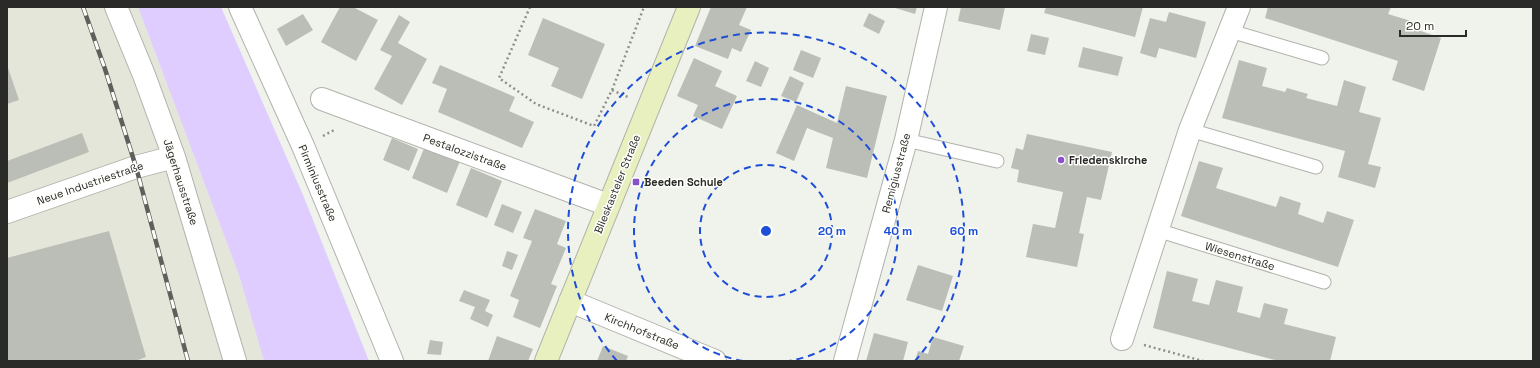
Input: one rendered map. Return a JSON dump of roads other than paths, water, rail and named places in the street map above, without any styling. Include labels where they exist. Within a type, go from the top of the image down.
[{"type":"street","name":"Jägerhausstraße","points":[[116,7],[144,75],[174,157],[235,361]]},
{"type":"street","name":"Pirminiusstraße","points":[[240,7],[303,146],[392,361]]},
{"type":"street","name":"Blieskasteler Straße","points":[[546,361],[689,7]]},
{"type":"street","name":"Remigiusstraße","points":[[845,361],[906,140],[936,7]]},
{"type":"street","points":[[1122,339],[1190,130],[1239,7]]},
{"type":"street","name":"Pestalozzistraße","points":[[322,99],[608,205]]},
{"type":"street","name":"Neue Industriestraße","points":[[7,212],[136,167],[174,157]]},
{"type":"street","name":"Kirchhofstraße","points":[[570,301],[715,361]]},
{"type":"lane","points":[[1230,31],[1322,58]]},
{"type":"lane","points":[[1190,130],[1316,167]]},
{"type":"lane","points":[[906,140],[997,161]]},
{"type":"lane","name":"Wiesenstraße","points":[[1157,230],[1324,282]]},
{"type":"railway","points":[[83,7],[105,69],[136,167],[188,361]]},
{"type":"place","name":"Friedenskirche","points":[[1061,160]]},
{"type":"place","name":"Beeden Schule","points":[[636,182]]}]
